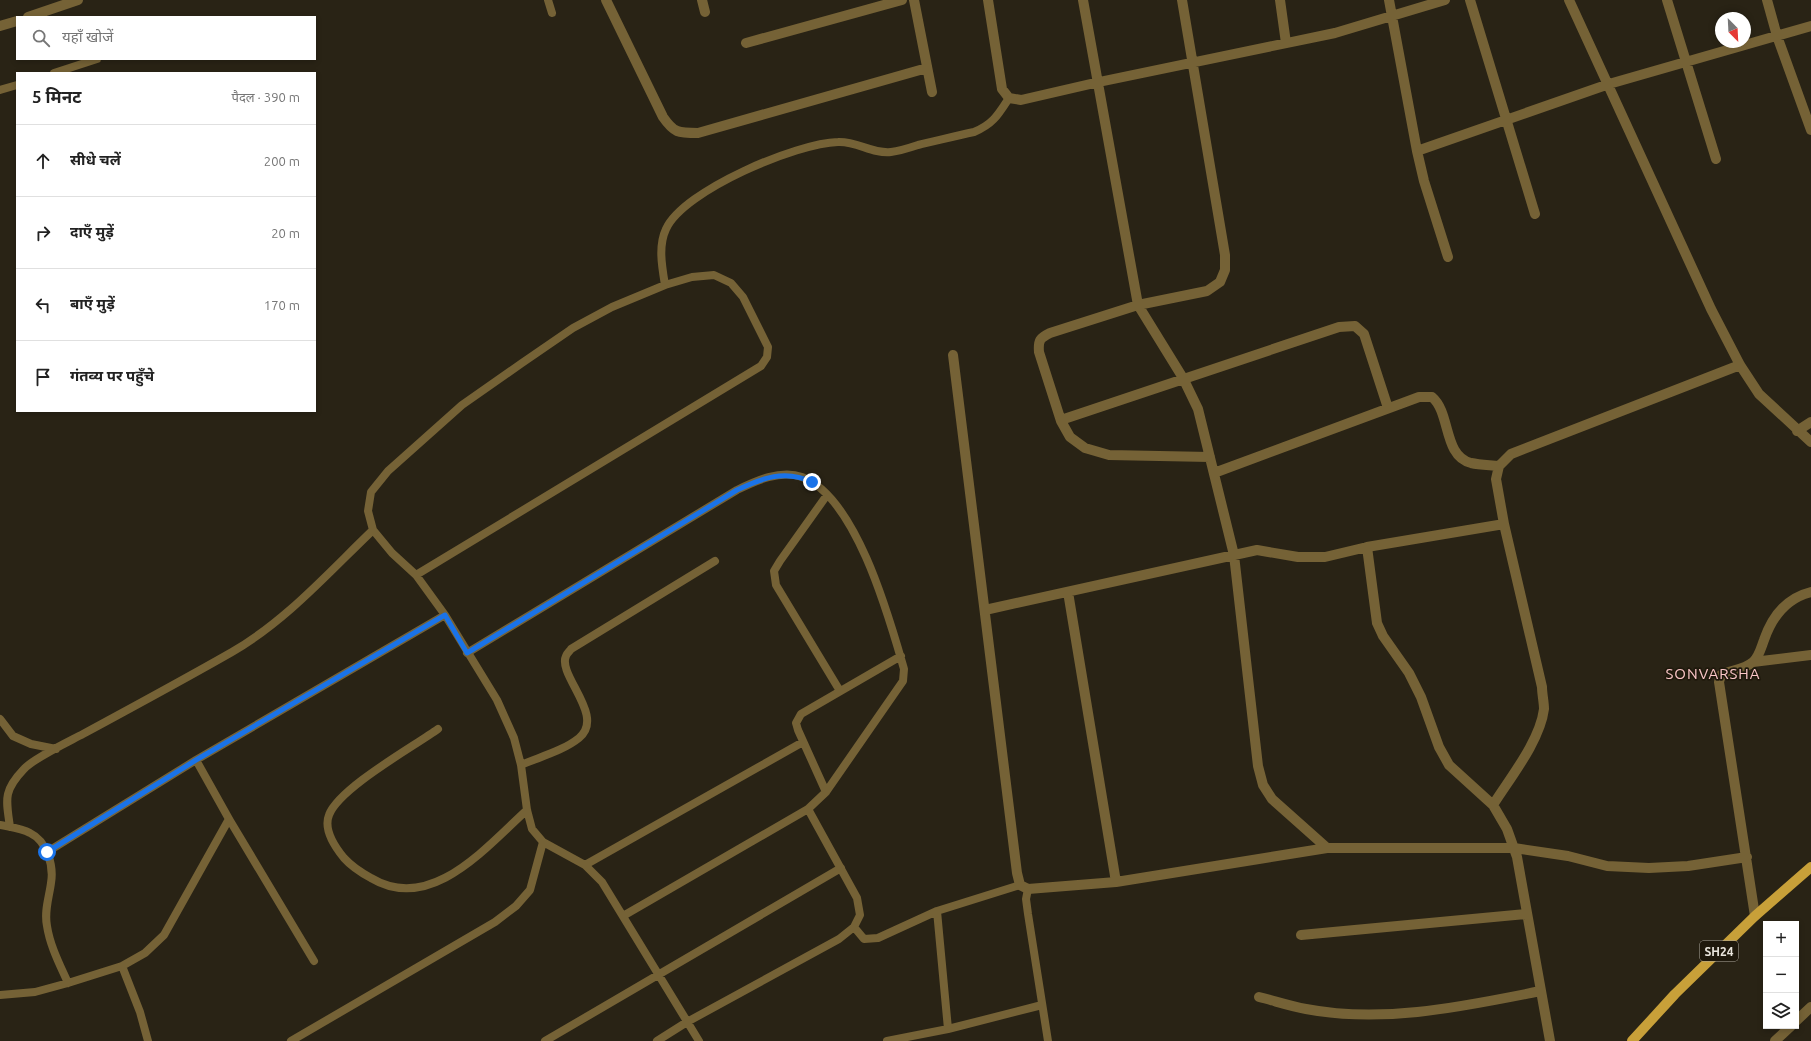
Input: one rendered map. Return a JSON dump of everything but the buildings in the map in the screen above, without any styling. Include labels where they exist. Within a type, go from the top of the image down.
[{"type":"main road","name":"SH24","points":[[1632,1041],[1675,994],[1755,916],[1811,867]]},
{"type":"street","points":[[31,16],[78,0]]},
{"type":"street","points":[[606,0],[663,117],[672,130],[683,133],[698,133],[927,68]]},
{"type":"street","points":[[702,0],[706,12]]},
{"type":"street","points":[[746,43],[902,0]]},
{"type":"street","points":[[914,0],[932,92]]},
{"type":"street","points":[[988,0],[1002,89],[1009,98],[1021,100],[1099,82],[1335,33],[1445,0]]},
{"type":"street","points":[[1083,0],[1138,305],[1183,378],[1198,409],[1234,555],[1258,766],[1264,785],[1272,799],[1328,848]]},
{"type":"street","points":[[1182,0],[1225,255],[1225,270],[1220,282],[1207,291],[1138,305],[1050,332],[1041,337],[1038,342],[1039,352],[1061,420],[1070,436],[1085,448],[1109,455],[1210,457]]},
{"type":"street","points":[[1280,0],[1286,43]]},
{"type":"street","points":[[1389,0],[1417,152],[1424,181],[1448,257]]},
{"type":"street","points":[[1470,0],[1505,120],[1535,214]]},
{"type":"street","points":[[1569,0],[1610,84],[1711,309],[1740,364],[1759,394],[1797,431],[1811,442]]},
{"type":"street","points":[[1668,0],[1716,159]]},
{"type":"street","points":[[1767,0],[1777,36],[1811,130]]},
{"type":"street","points":[[0,26],[16,21]]},
{"type":"street","points":[[1417,152],[1610,84],[1811,26]]},
{"type":"street","points":[[1061,420],[1339,327],[1355,326],[1364,334],[1388,408]]},
{"type":"street","points":[[953,355],[986,610],[1017,873],[1024,887],[1116,882],[1328,848],[1514,848],[1568,856],[1607,866],[1649,868],[1688,866],[1747,857]]},
{"type":"street","points":[[1493,806],[1528,749],[1540,725],[1544,708],[1542,687],[1504,524],[1496,479],[1499,466],[1511,454],[1740,364]]},
{"type":"street","points":[[1214,473],[1419,397],[1432,397],[1439,403],[1454,450],[1460,458],[1471,463],[1499,466]]},
{"type":"street","points":[[1797,431],[1811,422]]},
{"type":"street","points":[[986,610],[1257,550],[1298,557],[1325,557],[1368,547],[1504,524]]},
{"type":"street","points":[[1368,547],[1377,623],[1383,636],[1409,673],[1421,697],[1439,747],[1449,764],[1493,806],[1507,830],[1514,848],[1517,857],[1526,914],[1550,1041]]},
{"type":"street","points":[[1068,592],[1116,882]]},
{"type":"street","points":[[1753,662],[1760,653],[1772,620],[1784,606],[1798,595],[1811,592]]},
{"type":"street","points":[[1755,916],[1719,682],[1721,675],[1753,662],[1811,655]]},
{"type":"street","points":[[1302,935],[1526,914]]},
{"type":"street","points":[[1259,997],[1307,1009],[1361,1014],[1416,1012],[1475,1004],[1541,991]]},
{"type":"street","points":[[1799,1018],[1811,1007]]},
{"type":"street","points":[[1775,1041],[1788,1029]]},
{"type":"lane","points":[[548,0],[552,13]]},
{"type":"lane","points":[[57,72],[94,60]]},
{"type":"lane","points":[[0,90],[16,85]]},
{"type":"lane","points":[[665,285],[661,264],[662,246],[666,229],[676,215],[697,198],[730,178],[795,150],[820,144],[839,142],[859,145],[876,152],[891,152],[974,132],[985,127],[997,117],[1009,98]]},
{"type":"lane","points":[[416,575],[761,366],[767,357],[768,347],[743,297],[731,283],[714,275],[692,277],[665,285],[612,307],[573,328],[462,405],[388,471],[371,492],[368,512],[373,530],[392,553],[416,575],[445,615],[502,710],[514,738],[521,765],[527,810],[532,829],[543,842],[585,865],[602,882],[699,1041]]},
{"type":"lane","points":[[467,653],[737,490],[762,478],[783,475],[800,476],[812,482],[827,495],[841,511],[868,560],[878,584],[904,669],[903,681],[826,792],[808,809],[623,916]]},
{"type":"lane","points":[[827,495],[774,571],[776,585],[840,691]]},
{"type":"lane","points":[[10,827],[6,804],[9,787],[25,768],[56,749],[233,651],[265,630],[291,609],[373,530]]},
{"type":"lane","points":[[521,765],[570,744],[581,737],[587,725],[586,712],[565,665],[565,656],[572,648],[715,561]]},
{"type":"lane","points":[[47,852],[196,760],[445,615]]},
{"type":"lane","points":[[826,792],[796,723],[801,714],[900,656]]},
{"type":"lane","points":[[0,719],[13,736],[31,744],[56,749]]},
{"type":"lane","points":[[438,729],[352,787],[339,800],[329,815],[328,830],[335,848],[353,868],[382,885],[406,889],[429,886],[450,876],[474,858],[527,810]]},
{"type":"lane","points":[[585,865],[803,742]]},
{"type":"lane","points":[[196,760],[229,819],[314,961]]},
{"type":"lane","points":[[657,1041],[688,1022],[839,939],[854,927],[860,915],[857,898],[808,809]]},
{"type":"lane","points":[[0,995],[35,992],[68,983],[122,966],[146,953],[164,935],[229,819]]},
{"type":"lane","points":[[0,825],[30,833],[38,839],[47,852],[52,867],[52,882],[46,909],[47,926],[51,943],[68,983]]},
{"type":"lane","points":[[291,1041],[495,922],[516,906],[530,890],[543,842]]},
{"type":"lane","points":[[545,1041],[840,868]]},
{"type":"lane","points":[[854,927],[864,939],[878,938],[938,911],[1024,887],[1048,1041]]},
{"type":"lane","points":[[938,911],[948,1029]]},
{"type":"lane","points":[[122,966],[140,1012],[148,1041]]},
{"type":"lane","points":[[887,1041],[948,1029],[1042,1005]]},
{"type":"district","name":"SONVARSHA","points":[[1713,673]]},
{"type":"route","points":[[47,852],[196,760],[445,615],[467,653],[737,490],[762,478],[783,475],[800,476],[812,482]]}]
